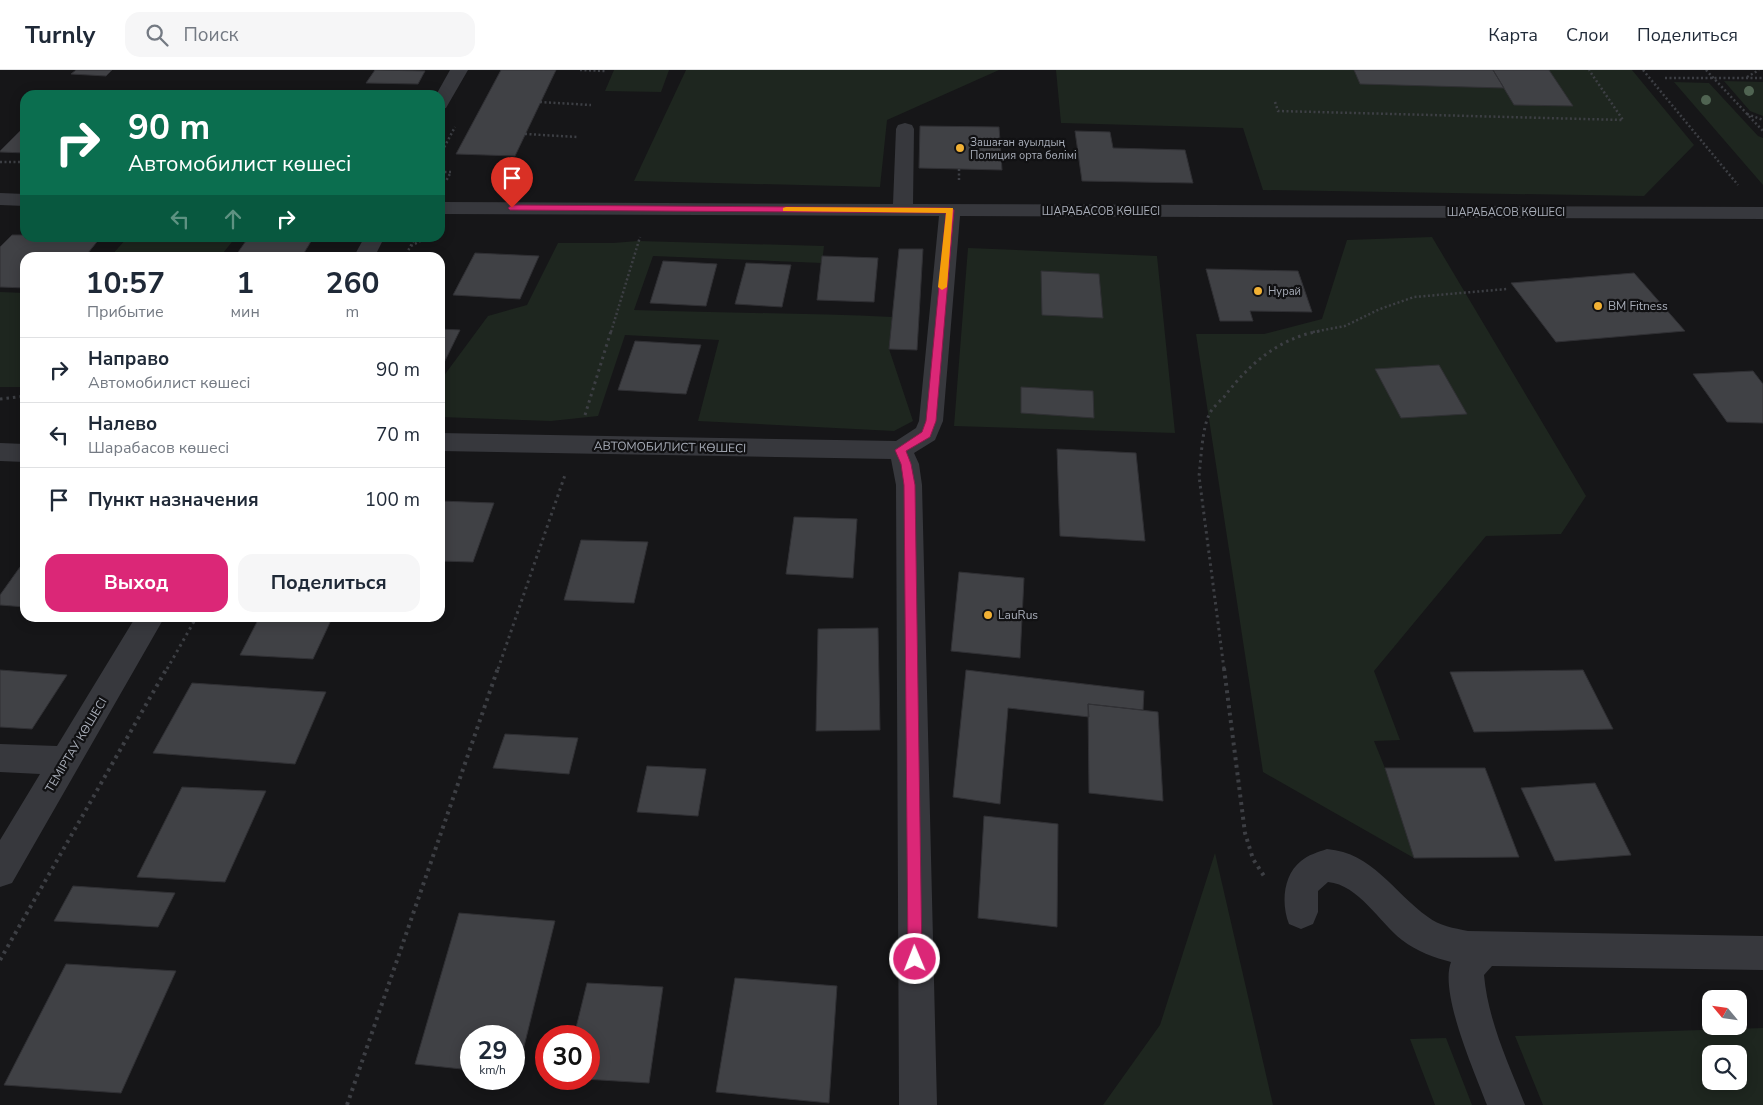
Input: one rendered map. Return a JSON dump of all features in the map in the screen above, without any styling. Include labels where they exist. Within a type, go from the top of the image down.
[{"type":"street","points":[[445,95],[459,70]]},
{"type":"street","points":[[903,210],[905,129]]},
{"type":"street","points":[[0,199],[20,200]]},
{"type":"street","name":"ШАРАБАСОВ КӨШЕСІ","points":[[445,208],[1763,213]]},
{"type":"street","points":[[918,1105],[909,485],[906,464],[900,450],[926,434],[931,421],[950,210]]},
{"type":"street","name":"АВТОМОБИЛИСТ КӨШЕСІ","points":[[445,442],[576,446],[900,450]]},
{"type":"street","points":[[0,452],[20,454]]},
{"type":"street","name":"ТЕМІРТАУ КӨШЕСІ","points":[[0,871],[148,622]]},
{"type":"street","points":[[0,758],[66,761]]},
{"type":"street","points":[[1301,912],[1299,899],[1302,886],[1309,875],[1327,864],[1339,865],[1360,878],[1414,928],[1451,945],[1763,953]]},
{"type":"street","points":[[1485,947],[1466,969],[1468,998],[1480,1038],[1506,1105]]},
{"type":"path","points":[[580,70],[605,71]]},
{"type":"path","points":[[1275,102],[1278,111],[1623,120],[1588,70]]},
{"type":"path","points":[[1643,70],[1741,188]]},
{"type":"path","points":[[1706,70],[1763,131]]},
{"type":"path","points":[[1747,78],[1758,70]]},
{"type":"path","points":[[1665,78],[1763,78]]},
{"type":"path","points":[[540,102],[591,105]]},
{"type":"path","points":[[1746,113],[1763,120]]},
{"type":"path","points":[[525,134],[578,137]]},
{"type":"path","points":[[0,162],[20,162]]},
{"type":"path","points":[[959,169],[959,180]]},
{"type":"path","points":[[347,1105],[576,446],[643,225],[656,209]]},
{"type":"path","points":[[407,252],[412,242]]},
{"type":"path","points":[[410,246],[418,242]]},
{"type":"path","points":[[1301,912],[1265,878],[1253,859],[1245,832],[1199,476],[1208,415],[1232,386],[1264,354],[1302,334],[1344,326],[1380,309],[1414,297],[1507,289]]},
{"type":"path","points":[[0,399],[20,397]]},
{"type":"path","points":[[0,960],[194,622]]},
{"type":"shaded area","points":[[614,70],[669,70],[661,92],[605,91]]},
{"type":"shaded area","points":[[686,70],[999,70],[887,120],[880,187],[634,181]]},
{"type":"shaded area","points":[[1056,70],[1632,70],[1694,145],[1644,196],[1263,190],[1243,128],[1061,123]]},
{"type":"shaded area","points":[[1724,81],[1763,82],[1763,116],[1750,111]]},
{"type":"shaded area","points":[[1674,82],[1709,83],[1758,136],[1763,138],[1763,185]]},
{"type":"shaded area","points":[[1432,237],[1586,496],[1561,534],[1486,536],[1374,671],[1400,740],[1374,741],[1385,768],[1414,858],[1263,772],[1196,334],[1264,334],[1322,319],[1347,240]]},
{"type":"shaded area","points":[[638,241],[824,246],[822,263],[653,256],[634,310],[892,317],[889,349],[913,421],[894,431],[698,421],[719,340],[625,335],[598,416],[551,421],[445,417],[445,374],[488,316],[527,305],[558,243]]},
{"type":"shaded area","points":[[123,242],[232,242],[224,252],[114,252]]},
{"type":"shaded area","points":[[968,248],[1157,256],[1175,433],[954,426]]},
{"type":"shaded area","points":[[0,292],[20,293],[20,387],[0,387]]},
{"type":"shaded area","points":[[1215,853],[1273,1105],[1103,1105],[1160,1025]]},
{"type":"shaded area","points":[[1748,1028],[1763,1028],[1763,1105],[1543,1105],[1515,1036],[1702,1030],[1702,1035],[1748,1035]]},
{"type":"shaded area","points":[[1446,1038],[1472,1105],[1435,1105],[1410,1039]]},
{"type":"building","points":[[76,70],[112,70],[106,76],[71,74]]},
{"type":"building","points":[[375,70],[425,71],[418,84],[366,83]]},
{"type":"building","points":[[501,70],[556,70],[515,156],[456,154]]},
{"type":"building","points":[[1354,70],[1493,70],[1504,88],[1360,84]]},
{"type":"building","points":[[1493,70],[1549,70],[1573,106],[1514,105]]},
{"type":"building","points":[[920,126],[999,127],[1002,170],[919,168]]},
{"type":"building","points":[[20,131],[20,153],[0,151]]},
{"type":"building","points":[[1075,131],[1110,132],[1113,148],[1185,150],[1193,183],[1082,181]]},
{"type":"building","points":[[12,235],[20,235],[20,242],[97,242],[89,252],[20,252],[20,288],[0,287],[0,247]]},
{"type":"building","points":[[245,242],[311,242],[305,252],[238,252]]},
{"type":"building","points":[[899,249],[923,249],[917,350],[889,349]]},
{"type":"building","points":[[475,253],[539,256],[520,299],[453,295]]},
{"type":"building","points":[[822,256],[878,258],[874,302],[817,300]]},
{"type":"building","points":[[663,261],[717,264],[706,306],[650,303]]},
{"type":"building","points":[[746,263],[791,265],[782,307],[735,304]]},
{"type":"building","name":"Нурай","points":[[1206,269],[1298,271],[1312,312],[1250,311],[1253,321],[1220,321]]},
{"type":"building","points":[[1041,271],[1099,274],[1103,318],[1042,315]]},
{"type":"building","points":[[1634,273],[1685,331],[1556,342],[1511,283]]},
{"type":"building","points":[[445,329],[460,330],[445,361]]},
{"type":"building","points":[[635,341],[701,345],[686,394],[618,390]]},
{"type":"building","points":[[1439,365],[1467,414],[1401,418],[1375,369]]},
{"type":"building","points":[[1753,371],[1763,384],[1763,423],[1727,422],[1693,374]]},
{"type":"building","points":[[1021,387],[1093,391],[1094,418],[1021,413]]},
{"type":"building","points":[[1057,449],[1136,453],[1145,541],[1060,536]]},
{"type":"building","points":[[445,501],[494,503],[473,562],[445,561]]},
{"type":"building","points":[[794,517],[857,519],[853,578],[786,574]]},
{"type":"building","points":[[581,540],[648,542],[634,603],[564,600]]},
{"type":"building","points":[[20,567],[20,607],[0,605],[0,595]]},
{"type":"building","points":[[959,572],[1024,578],[1020,658],[951,651]]},
{"type":"building","points":[[257,622],[330,622],[313,659],[240,655]]},
{"type":"building","points":[[878,628],[880,730],[816,731],[818,629]]},
{"type":"building","points":[[0,670],[67,675],[32,729],[0,727]]},
{"type":"building","points":[[966,670],[1144,691],[1143,710],[1088,704],[1089,717],[1008,708],[1000,804],[953,797]]},
{"type":"building","points":[[1583,670],[1613,729],[1474,732],[1450,672]]},
{"type":"building","points":[[192,683],[326,692],[295,764],[153,753]]},
{"type":"building","points":[[1088,704],[1158,712],[1163,801],[1089,793]]},
{"type":"building","points":[[505,734],[578,738],[569,774],[493,768]]},
{"type":"building","points":[[647,766],[706,769],[698,816],[637,812]]},
{"type":"building","points":[[1385,768],[1485,768],[1519,857],[1414,858]]},
{"type":"building","points":[[1595,783],[1631,855],[1555,861],[1521,788]]},
{"type":"building","points":[[182,787],[266,791],[225,882],[137,877]]},
{"type":"building","points":[[984,816],[1058,824],[1057,927],[978,918]]},
{"type":"building","points":[[73,886],[175,893],[158,927],[54,921]]},
{"type":"building","points":[[459,913],[555,921],[525,1043],[525,1025],[460,1025],[460,1069],[415,1064]]},
{"type":"building","points":[[66,964],[176,971],[121,1093],[4,1085]]},
{"type":"building","points":[[735,978],[837,986],[829,1103],[716,1092]]},
{"type":"building","points":[[587,983],[663,987],[649,1083],[600,1080],[600,1025],[577,1025]]},
{"type":"slow traffic","points":[[786,209],[950,210],[942,287]]},
{"type":"place","name":"Зашаған ауылдың Полиция орта бөлімі","points":[[960,148]]},
{"type":"place","name":"Нурай","points":[[1258,291]]},
{"type":"place","name":"BM Fitness","points":[[1598,306]]},
{"type":"place","name":"LauRus","points":[[988,615]]},
{"type":"route","points":[[512,208],[950,210],[931,421],[926,434],[900,450],[906,464],[909,485],[915,959]]}]
